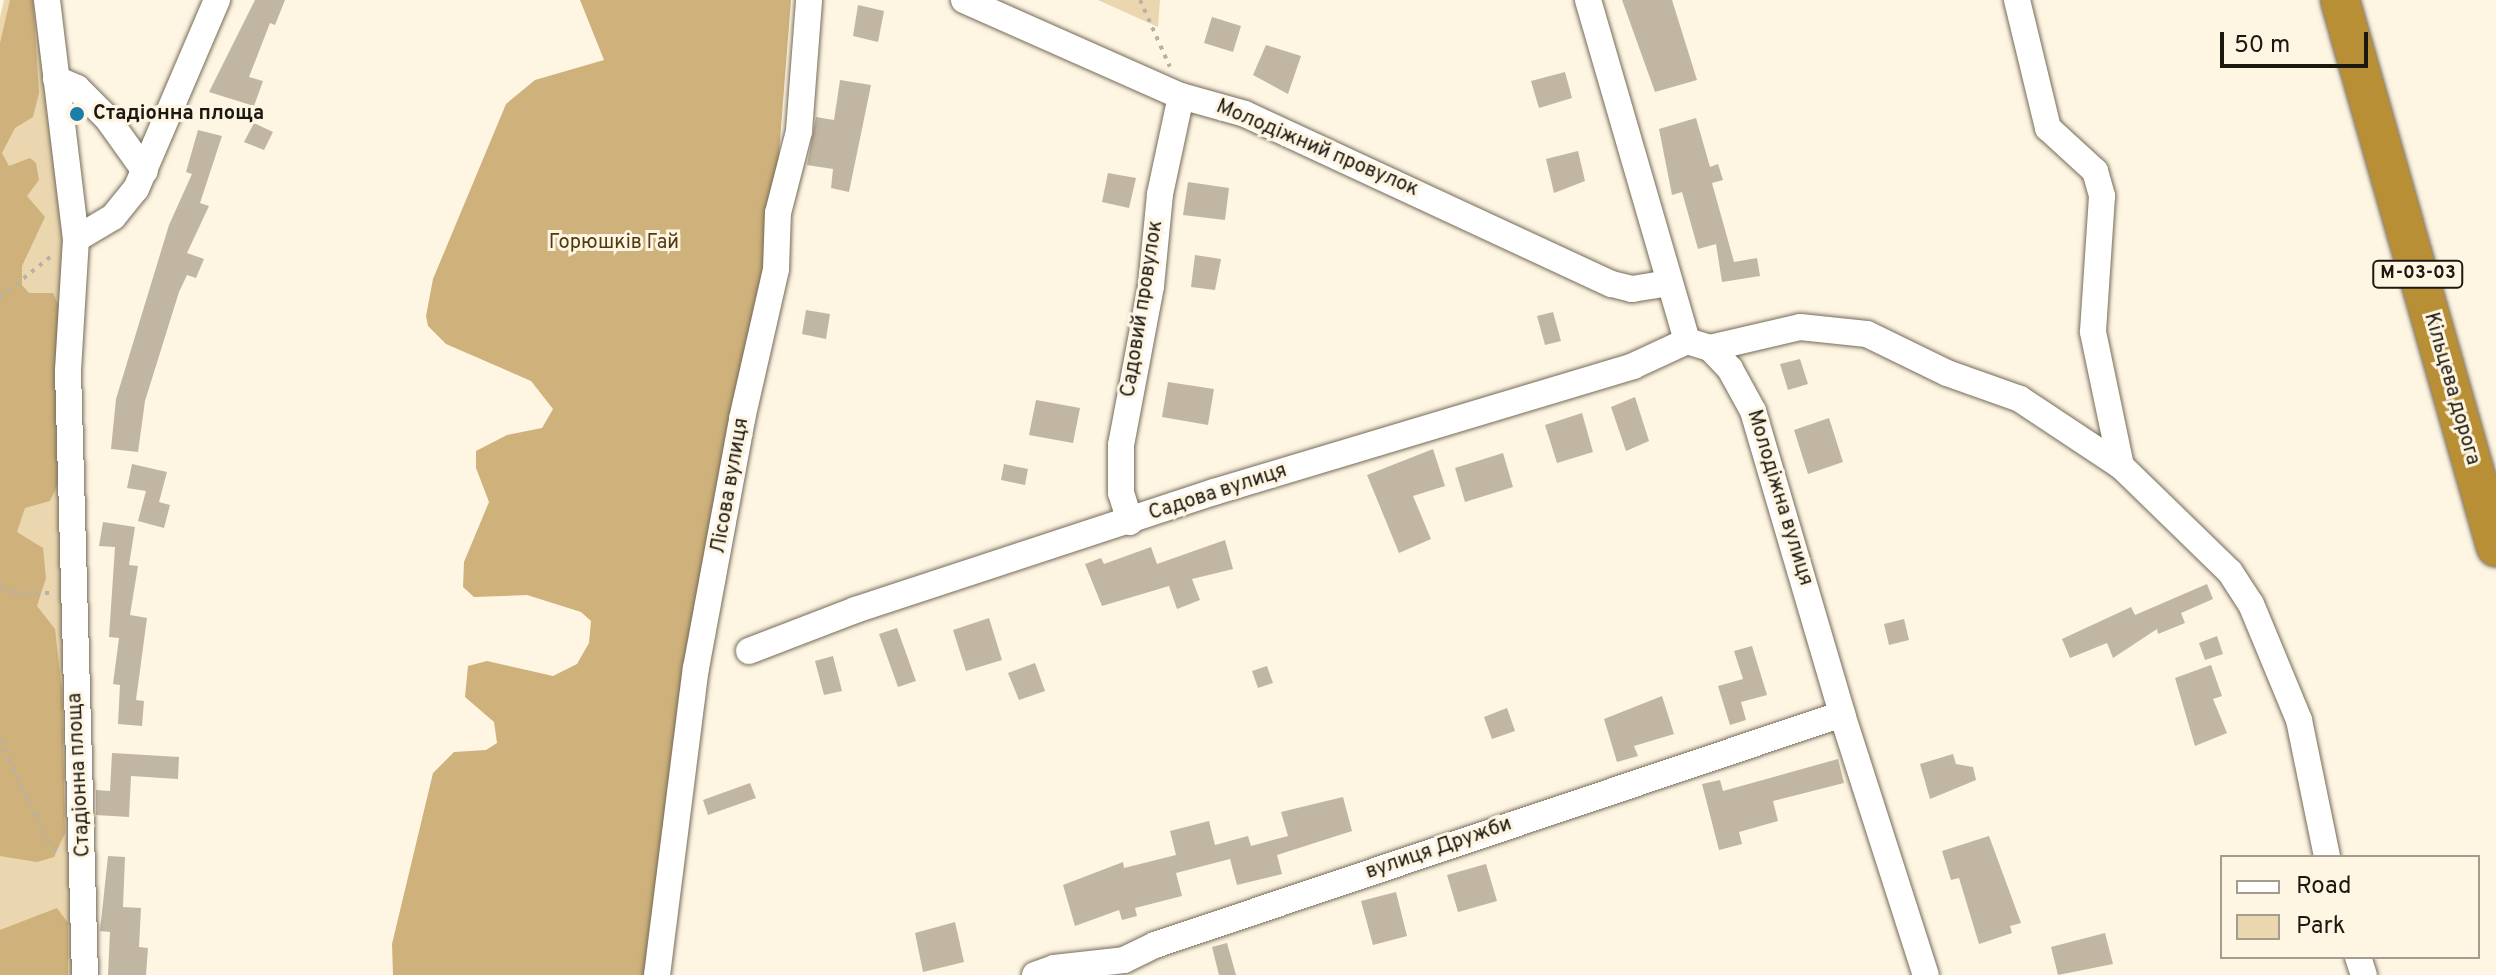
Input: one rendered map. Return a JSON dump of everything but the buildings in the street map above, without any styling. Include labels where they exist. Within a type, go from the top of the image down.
[{"type":"highway","name":"Кільцева дорога","points":[[2340,0],[2496,547]]},
{"type":"street","name":"Стадіонна площа","points":[[47,0],[76,239],[68,371],[71,592],[85,858],[85,975]]},
{"type":"street","points":[[76,239],[113,217],[145,171],[217,0]]},
{"type":"street","name":"Лісова вулиця","points":[[657,975],[696,668],[742,419],[776,269],[778,213],[799,131],[809,0]]},
{"type":"street","name":"Молодіжний провулок","points":[[964,0],[1181,96],[1245,114],[1612,284],[1632,289],[1669,283]]},
{"type":"street","name":"Молодіжна вулиця","points":[[1588,0],[1669,283],[1699,345],[1740,382],[1753,411],[1842,714],[1926,975]]},
{"type":"street","points":[[2017,0],[2048,128],[2095,171],[2102,196],[2093,332],[2121,466]]},
{"type":"street","points":[[56,79],[77,88],[107,118],[145,171]]},
{"type":"street","name":"Садовий провулок","points":[[1130,522],[1121,493],[1121,445],[1151,286],[1160,194],[1181,96]]},
{"type":"street","points":[[1699,345],[1800,327],[1867,334],[1947,373],[2020,399],[2121,466],[2230,572],[2251,604],[2299,720],[2327,855]]},
{"type":"street","name":"Садова вулиця","points":[[749,651],[855,610],[1699,345]]},
{"type":"street","name":"вулиця Дружби","points":[[1035,975],[1054,968],[1124,960],[1155,945],[1842,714]]},
{"type":"path","points":[[1140,0],[1181,96]]},
{"type":"path","points":[[0,297],[76,239]]},
{"type":"path","points":[[0,587],[24,594],[71,592]]},
{"type":"path","points":[[0,740],[55,851],[85,858]]},
{"type":"green space","points":[[4,0],[38,0],[65,259],[75,975],[0,975],[0,18]]},
{"type":"green space","points":[[10,0],[33,0],[39,93],[33,117],[15,128],[2,153],[9,166],[30,158],[36,163],[39,180],[27,196],[45,217],[22,266],[22,285],[29,293],[53,293],[60,309],[61,477],[50,501],[25,508],[17,532],[43,548],[46,578],[37,606],[55,629],[62,691],[65,833],[54,857],[37,862],[0,856],[0,43]]},
{"type":"green space","name":"Горюшків Гай","points":[[580,0],[791,0],[776,191],[653,975],[393,975],[392,944],[433,773],[454,752],[486,750],[497,743],[494,722],[465,697],[468,666],[487,661],[553,676],[577,664],[589,643],[591,621],[581,612],[527,595],[474,597],[463,587],[464,562],[489,502],[476,468],[476,451],[507,435],[542,428],[553,409],[531,381],[446,344],[428,326],[426,316],[433,279],[506,104],[535,80],[604,60]]},
{"type":"green space","points":[[1098,0],[1160,0],[1158,27]]},
{"type":"green space","points":[[57,908],[68,923],[68,975],[0,975],[0,930]]},
{"type":"place","name":"Стадіонна площа","points":[[77,114]]}]
